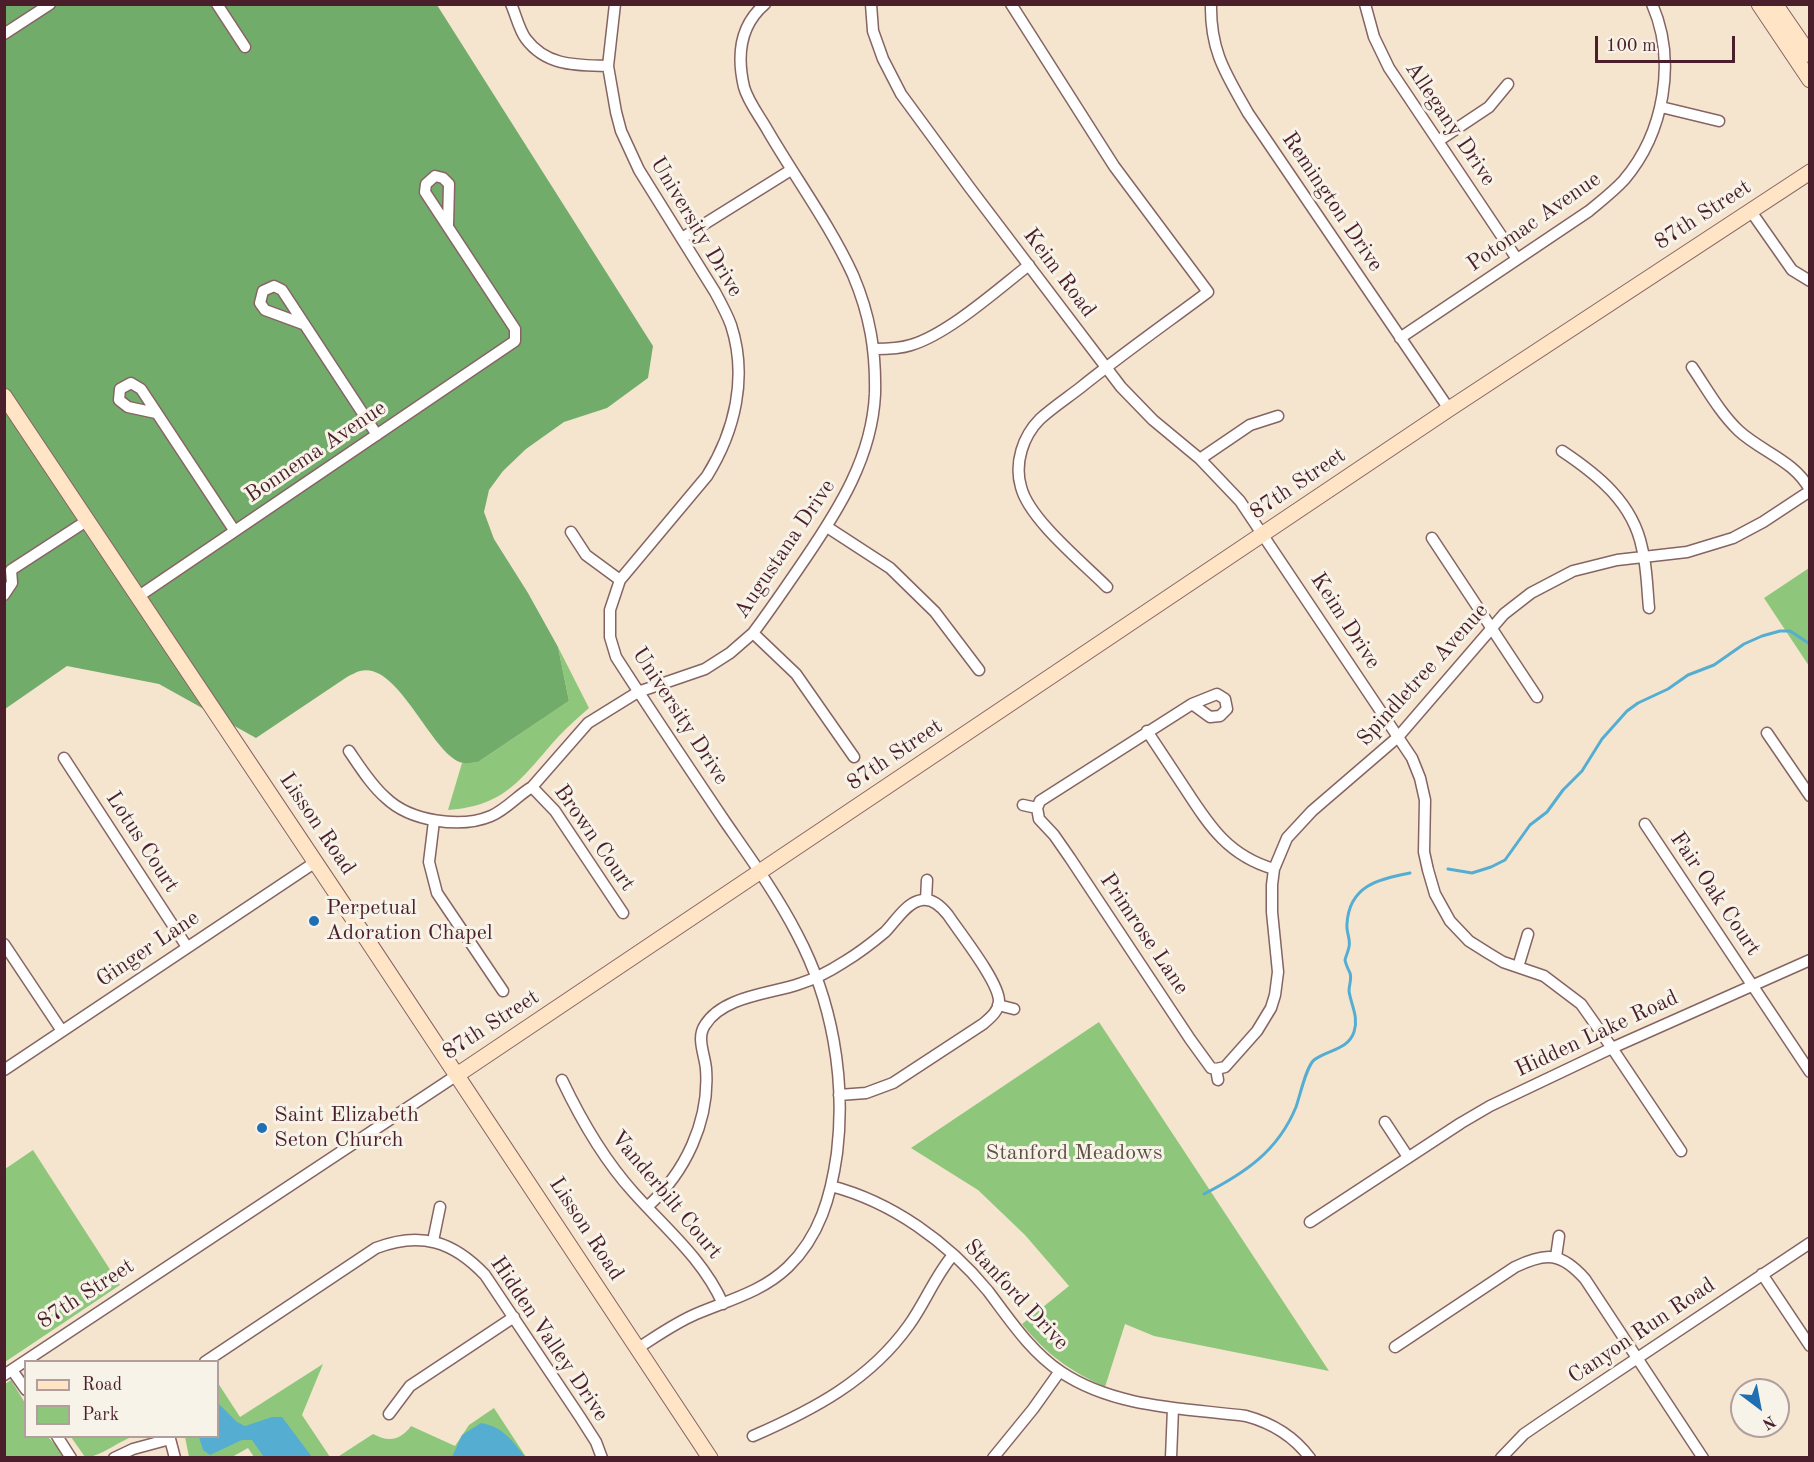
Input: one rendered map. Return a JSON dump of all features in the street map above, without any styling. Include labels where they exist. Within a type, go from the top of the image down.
[{"type":"street","points":[[4,34],[50,4]]},
{"type":"street","points":[[217,4],[245,46]]},
{"type":"street","points":[[511,4],[526,39],[545,57],[563,64],[608,66]]},
{"type":"street","name":"University Drive","points":[[615,4],[608,66],[616,112],[627,146],[639,170],[715,292],[731,326],[738,377],[734,418],[717,460],[620,580],[610,610],[610,638],[616,657],[638,692],[759,872],[797,933],[824,1000],[834,1041],[839,1095],[838,1140],[827,1202],[818,1226],[793,1262],[765,1285],[745,1296],[684,1320],[638,1348]]},
{"type":"street","name":"Augustana Drive","points":[[349,751],[387,800],[415,815],[434,821],[463,822],[490,817],[532,787],[588,723],[638,692],[705,669],[730,653],[753,633],[827,527],[849,489],[861,463],[875,396],[873,338],[865,305],[835,240],[745,90],[739,58],[743,37],[751,20],[765,4]]},
{"type":"street","name":"Keim Road","points":[[872,4],[873,31],[883,59],[901,94],[1106,368],[1145,413],[1200,459],[1240,501],[1263,534]]},
{"type":"street","points":[[1011,4],[1114,166],[1208,292],[1039,420],[1025,441],[1018,465],[1021,487],[1032,510],[1107,587]]},
{"type":"street","name":"Remington Drive","points":[[1212,4],[1211,25],[1221,65],[1248,113],[1449,409]]},
{"type":"street","name":"Allegany Drive","points":[[1365,4],[1374,37],[1385,61],[1517,259]]},
{"type":"street","name":"Potomac Avenue","points":[[1400,338],[1589,211],[1624,180],[1645,147],[1661,107],[1664,51],[1652,4]]},
{"type":"street","points":[[1759,4],[1809,80]]},
{"type":"street","points":[[1775,4],[1809,55]]},
{"type":"street","points":[[1438,141],[1489,107],[1508,84]]},
{"type":"street","points":[[1661,107],[1719,121]]},
{"type":"street","points":[[682,238],[791,170]]},
{"type":"street","name":"87th Street","points":[[26,1360],[457,1075],[1449,409],[1809,172]]},
{"type":"street","points":[[1750,210],[1792,270],[1809,281]]},
{"type":"street","name":"Bonnema Avenue","points":[[140,596],[515,341],[515,329],[448,226]]},
{"type":"street","points":[[874,349],[892,349],[926,339],[963,316],[1029,265]]},
{"type":"street","points":[[303,324],[377,435]]},
{"type":"street","points":[[1692,368],[1733,425],[1752,442],[1793,468],[1809,491]]},
{"type":"street","name":"Lisson Road","points":[[4,396],[140,596],[314,863],[710,1458]]},
{"type":"street","points":[[156,413],[234,530]]},
{"type":"street","points":[[1200,459],[1250,425],[1278,416]]},
{"type":"street","points":[[1562,451],[1586,467],[1609,487],[1631,518],[1642,545],[1649,608]]},
{"type":"street","name":"Spindletree Avenue","points":[[1217,1075],[1257,1031],[1271,1008],[1275,995],[1278,972],[1272,900],[1274,869],[1282,848],[1296,827],[1398,737],[1491,627],[1517,603],[1551,581],[1593,565],[1687,552],[1733,538],[1763,522],[1809,491]]},
{"type":"street","points":[[4,595],[12,583],[8,568],[88,519]]},
{"type":"street","points":[[827,527],[890,568],[935,612],[979,670]]},
{"type":"street","points":[[571,532],[586,555],[620,580]]},
{"type":"street","name":"Keim Drive","points":[[1263,534],[1412,758],[1425,800],[1424,852],[1435,894],[1443,910],[1469,940],[1503,962],[1544,976],[1569,994],[1589,1014],[1681,1151]]},
{"type":"street","points":[[1432,538],[1537,697]]},
{"type":"street","points":[[753,633],[795,674],[854,757]]},
{"type":"street","points":[[1023,805],[1037,808],[1044,797],[1069,784],[1147,731],[1192,704]]},
{"type":"street","points":[[1147,731],[1215,831],[1241,855],[1274,869]]},
{"type":"street","points":[[1767,733],[1809,796]]},
{"type":"street","name":"Lotus Court","points":[[64,758],[186,947]]},
{"type":"street","name":"Brown Court","points":[[532,787],[555,811],[623,913]]},
{"type":"street","name":"Primrose Lane","points":[[1037,808],[1039,819],[1070,858],[1217,1075]]},
{"type":"street","points":[[434,821],[429,862],[437,893],[503,991]]},
{"type":"street","name":"Fair Oak Court","points":[[1646,824],[1809,1072]]},
{"type":"street","name":"Ginger Lane","points":[[4,1070],[314,863]]},
{"type":"street","points":[[926,900],[927,880]]},
{"type":"street","points":[[647,1207],[679,1170],[692,1147],[702,1119],[706,1080],[700,1035],[705,1024],[732,1003],[793,986],[835,968],[866,948],[916,901],[926,900],[941,907],[997,989],[999,1005],[989,1019],[893,1083],[866,1093],[839,1095]]},
{"type":"street","points":[[1518,967],[1528,934]]},
{"type":"street","points":[[4,944],[62,1031]]},
{"type":"street","name":"Hidden Lake Road","points":[[1310,1222],[1408,1157],[1491,1106],[1751,984],[1809,960]]},
{"type":"street","points":[[999,1005],[1014,1009]]},
{"type":"street","name":"Vanderbilt Court","points":[[562,1080],[597,1143],[614,1168],[696,1259],[712,1282],[723,1304]]},
{"type":"street","points":[[1385,1122],[1408,1157]]},
{"type":"street","name":"Stanford Drive","points":[[831,1186],[883,1206],[911,1222],[953,1255],[978,1279],[1025,1340],[1060,1371],[1074,1380],[1114,1397],[1173,1408],[1246,1416],[1265,1421],[1289,1436],[1310,1458]]},
{"type":"street","points":[[433,1241],[440,1208]]},
{"type":"street","points":[[1556,1257],[1559,1236]]},
{"type":"street","name":"Hidden Valley Drive","points":[[208,1360],[376,1248],[395,1242],[418,1239],[433,1241],[458,1252],[485,1275],[596,1442],[602,1458]]},
{"type":"street","name":"Canyon Run Road","points":[[1501,1458],[1524,1434],[1543,1420],[1809,1243]]},
{"type":"street","points":[[753,1436],[837,1395],[868,1371],[900,1338],[911,1323],[953,1255]]},
{"type":"street","points":[[1395,1347],[1515,1268],[1535,1258],[1556,1257],[1572,1266],[1585,1279],[1703,1458]]},
{"type":"street","points":[[1762,1274],[1809,1346]]},
{"type":"street","points":[[389,1414],[410,1386],[514,1317]]},
{"type":"street","name":"87th Street","points":[[8,1372],[24,1361]]},
{"type":"street","points":[[993,1458],[1060,1371]]},
{"type":"street","points":[[8,1372],[24,1388]]},
{"type":"street","points":[[1171,1458],[1173,1408]]},
{"type":"street","points":[[58,1438],[71,1458]]},
{"type":"street","points":[[114,1458],[133,1449],[170,1438],[175,1458]]},
{"type":"green space","points":[[5,5],[437,5],[653,346],[648,378],[607,408],[564,422],[526,449],[503,471],[489,490],[484,512],[494,539],[558,647],[569,701],[478,762],[467,763],[452,757],[440,745],[402,694],[388,680],[374,672],[360,671],[347,677],[256,738],[159,684],[67,666],[5,709]]},
{"type":"green space","points":[[1809,568],[1809,666],[1764,598]]},
{"type":"green space","points":[[558,647],[589,708],[561,733],[512,787],[485,803],[448,810],[462,763],[478,762],[569,701]]},
{"type":"green space","name":"Stanford Meadows","points":[[1099,1022],[1329,1371],[1154,1336],[1125,1324],[1105,1387],[1059,1361],[1022,1324],[1069,1286],[1025,1235],[978,1190],[911,1148]]},
{"type":"green space","points":[[33,1150],[120,1285],[5,1362],[5,1169]]},
{"type":"green space","points":[[323,1364],[302,1415],[330,1457],[254,1457],[248,1448],[232,1457],[189,1457],[185,1438],[219,1438],[219,1385],[240,1417]]},
{"type":"green space","points":[[11,1380],[24,1401],[24,1438],[49,1438],[67,1457],[5,1458],[5,1384]]},
{"type":"green space","points":[[494,1408],[526,1457],[336,1458],[373,1434],[394,1439],[403,1435],[411,1426],[455,1446],[469,1425]]},
{"type":"green space","points":[[72,1438],[129,1438],[96,1455],[85,1457]]},
{"type":"water","points":[[219,1404],[237,1422],[245,1426],[272,1417],[282,1417],[312,1457],[264,1457],[252,1440],[242,1440],[210,1455],[203,1450],[199,1438],[219,1438]]},
{"type":"water","points":[[481,1423],[501,1431],[525,1457],[452,1457],[462,1435]]},
{"type":"waterway","points":[[1448,869],[1472,873],[1505,860],[1530,825],[1547,812],[1563,790],[1582,771],[1602,739],[1627,711],[1638,703],[1668,689],[1688,675],[1714,665],[1744,644],[1762,636],[1790,631],[1810,644]]},
{"type":"waterway","points":[[1204,1194],[1246,1169],[1270,1148],[1289,1123],[1311,1064],[1319,1057],[1347,1043],[1351,1038],[1356,1021],[1349,991],[1351,975],[1345,960],[1349,944],[1347,927],[1349,911],[1353,901],[1367,886],[1387,878],[1410,873]]},
{"type":"place","name":"Perpetual Adoration Chapel","points":[[314,921]]},
{"type":"place","name":"Saint Elizabeth Seton Church","points":[[262,1128]]}]
